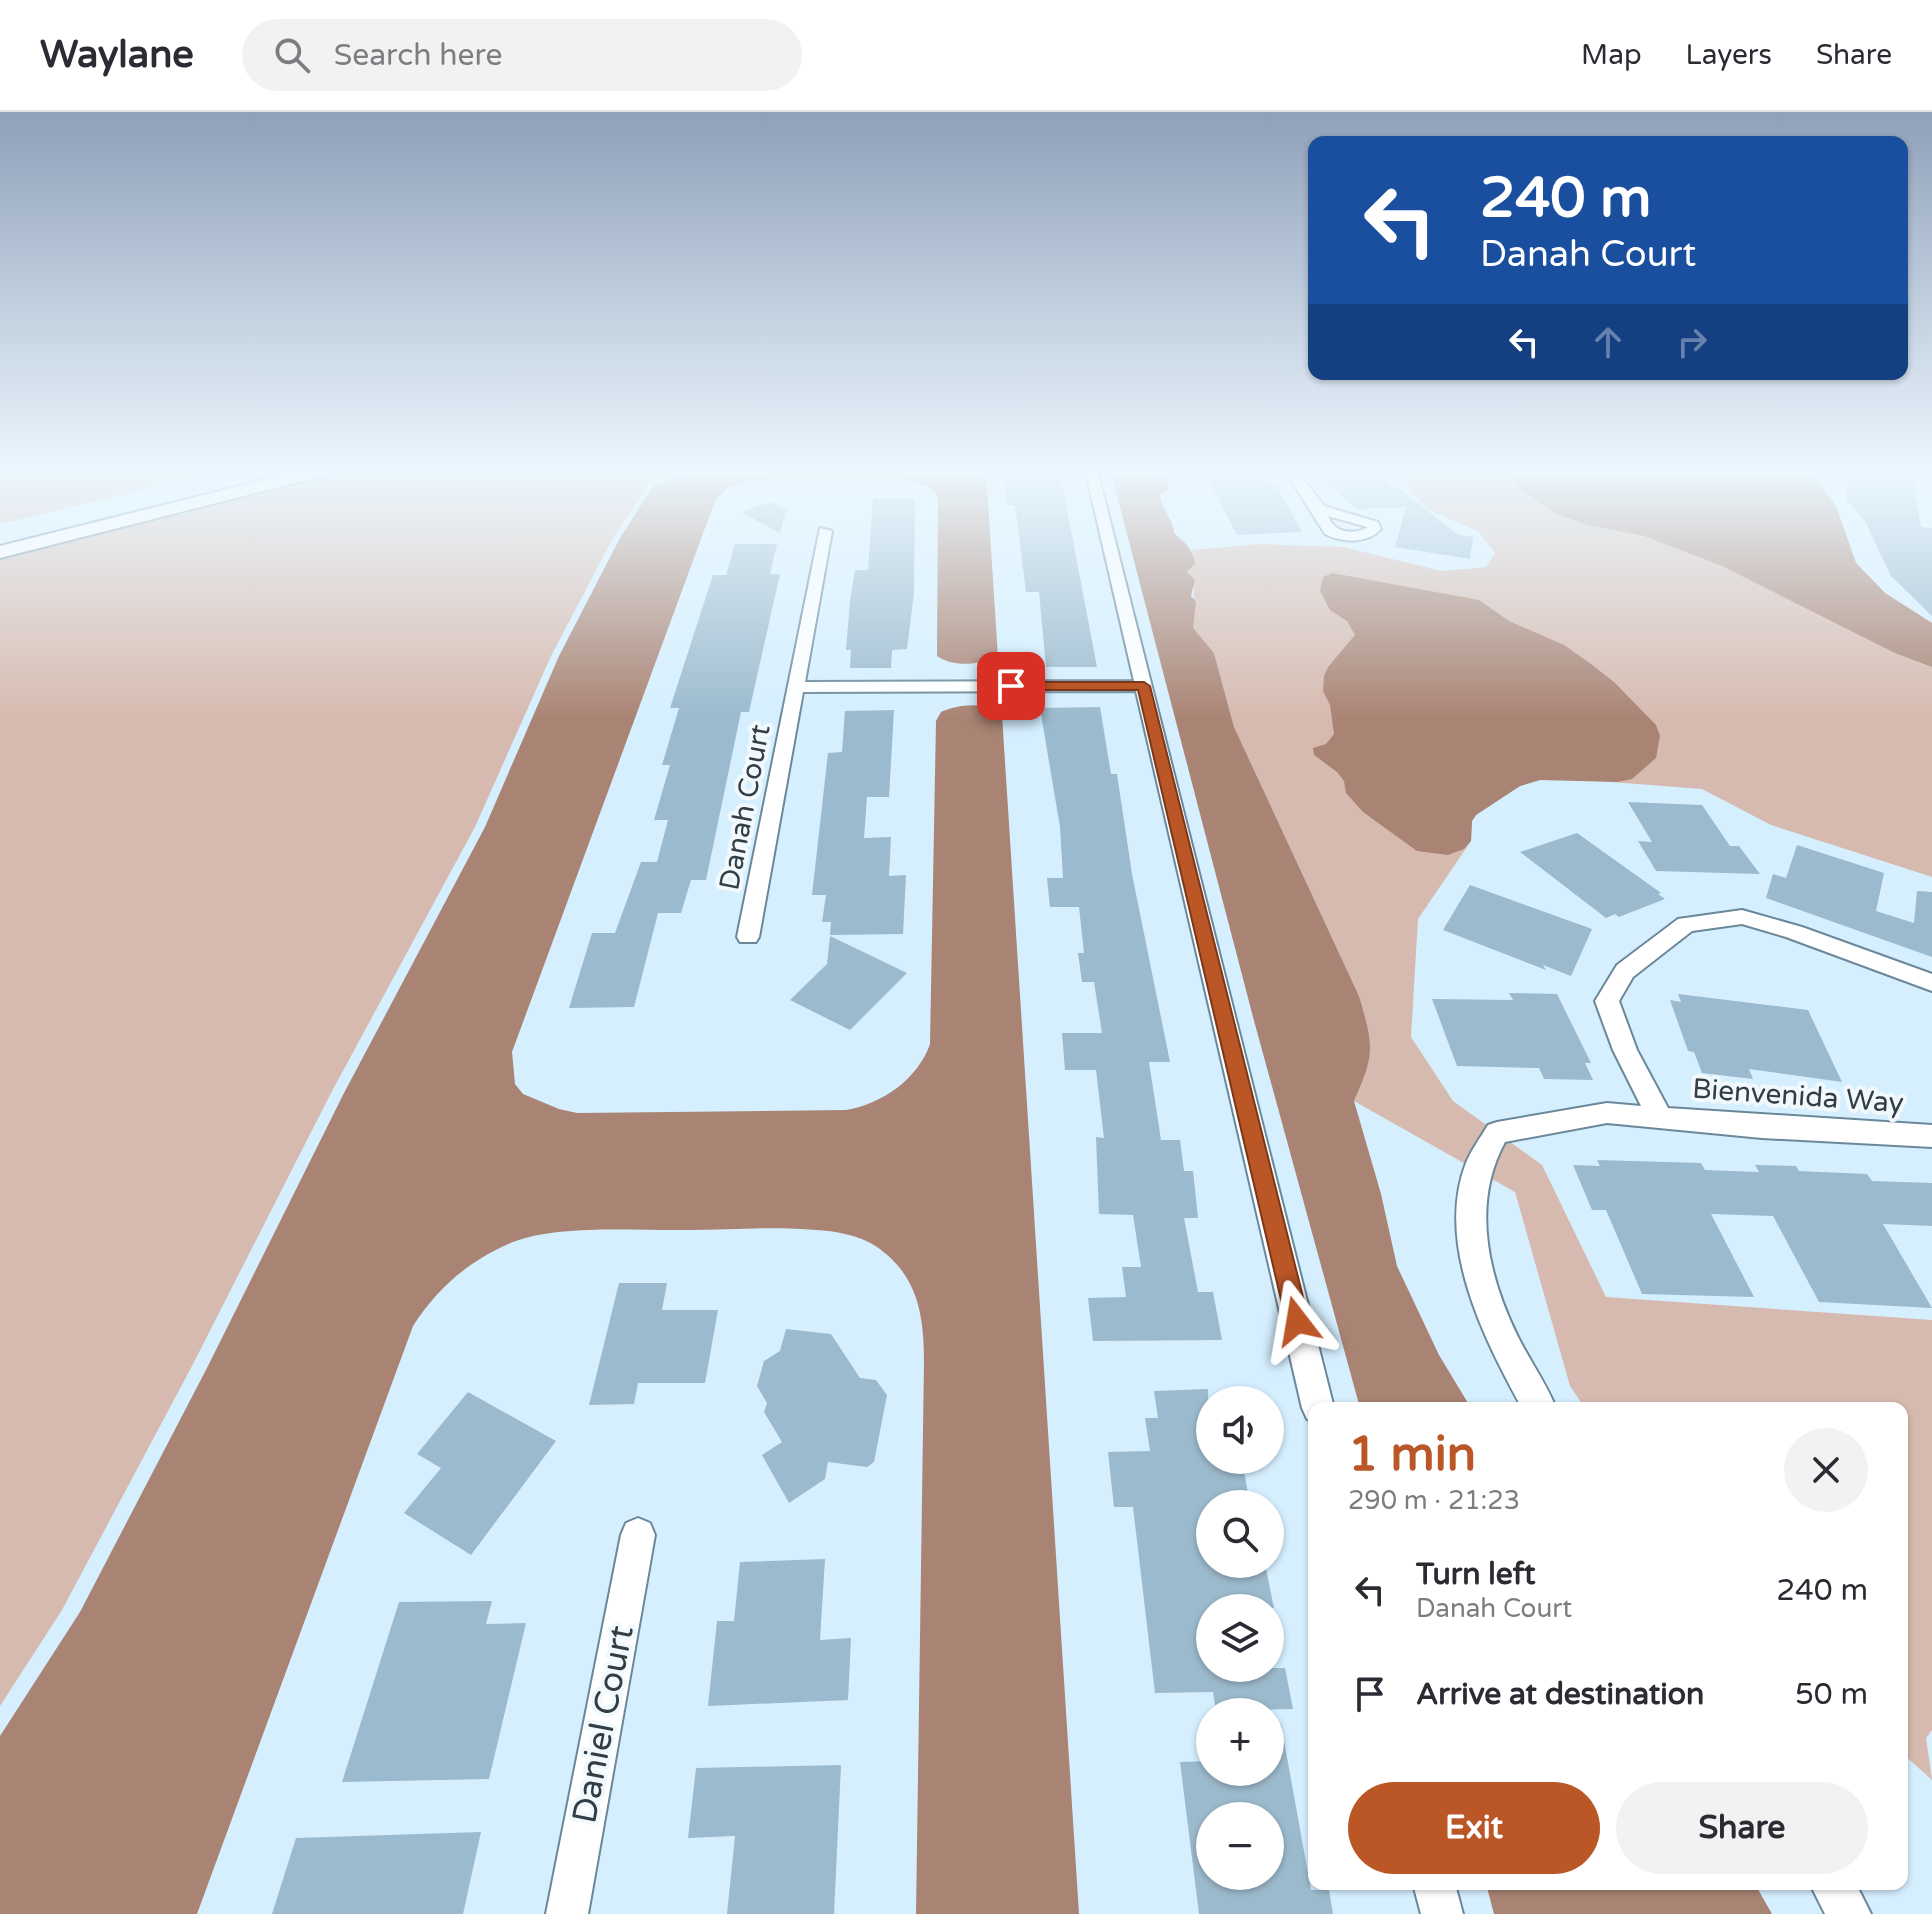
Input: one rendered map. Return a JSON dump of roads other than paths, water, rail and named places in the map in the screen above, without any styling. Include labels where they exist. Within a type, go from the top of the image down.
[{"type":"street","name":"Danah Court","points":[[748,937],[821,553]]},
{"type":"street","points":[[1112,553],[1317,1402]]},
{"type":"street","points":[[796,687],[1144,686]]},
{"type":"street","points":[[1660,1118],[1625,1050],[1607,1001],[1625,971],[1686,924],[1742,917],[1794,932],[1932,983]]},
{"type":"street","name":"Bienvenida Way","points":[[1536,1402],[1511,1359],[1476,1265],[1471,1188],[1485,1147],[1497,1133],[1607,1113],[1762,1127],[1932,1136]]},
{"type":"street","name":"Daniel Court","points":[[567,1914],[638,1535]]},
{"type":"street","points":[[1436,1890],[1442,1914]]},
{"type":"street","points":[[1835,1890],[1850,1914]]}]
